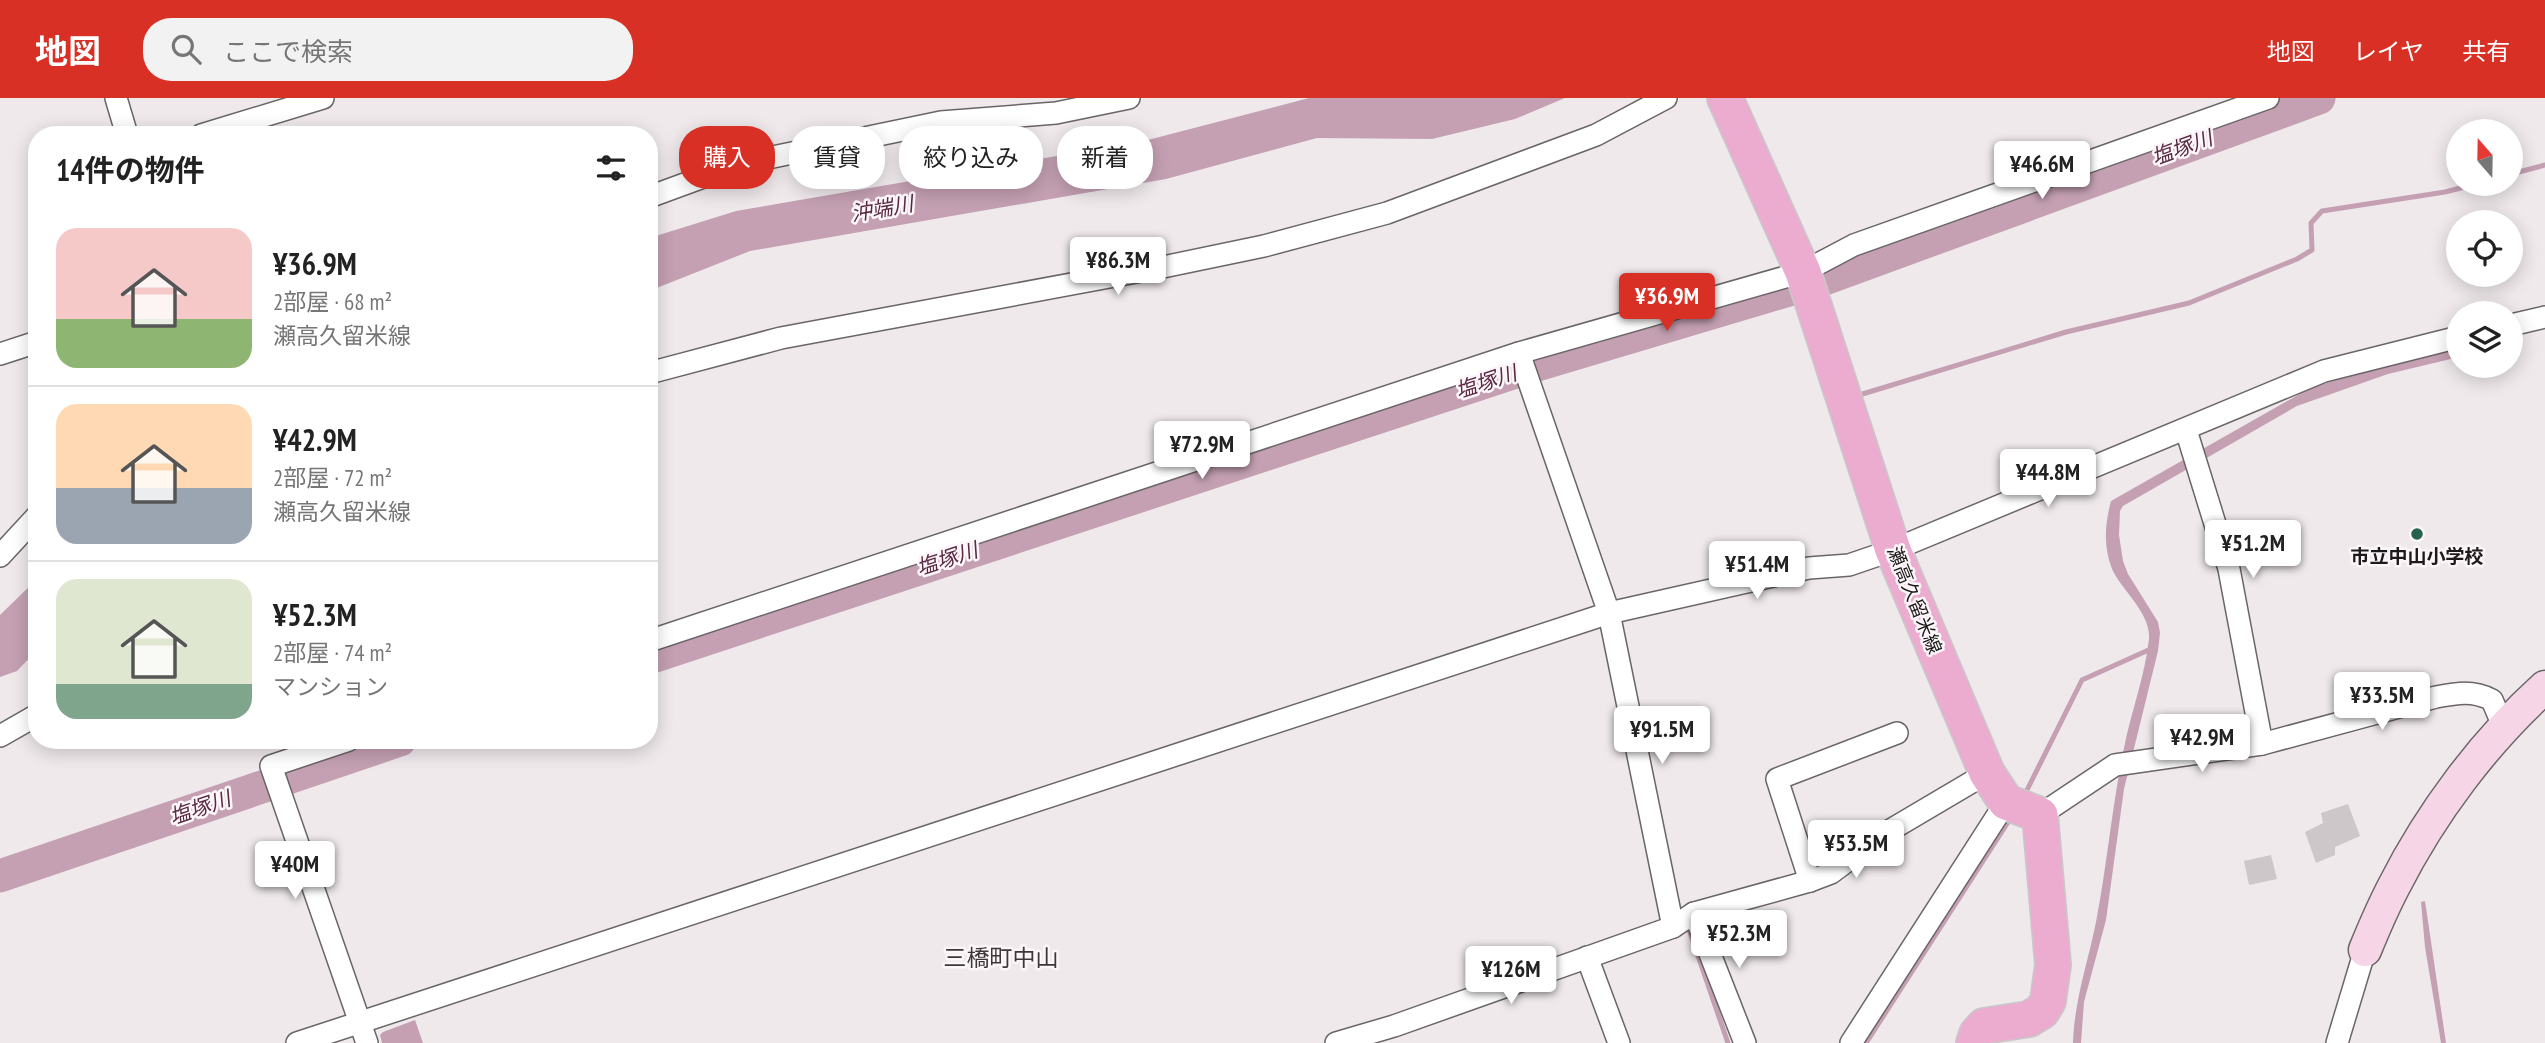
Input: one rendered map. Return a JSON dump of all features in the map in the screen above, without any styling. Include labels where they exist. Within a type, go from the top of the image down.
[{"type":"main road","name":"瀬高久留米線","points":[[1725,98],[1803,272],[1893,550],[1987,773],[2022,808],[2053,965],[2048,1001],[2042,1011],[2029,1019],[1984,1026],[1974,1043]]},
{"type":"street","points":[[116,98],[124,126]]},
{"type":"street","points":[[231,126],[323,98]]},
{"type":"street","points":[[658,194],[739,164],[914,127],[942,122],[1056,113],[1129,98]]},
{"type":"street","points":[[658,371],[781,338],[1264,246],[1363,219],[1464,186],[1596,135],[1666,98]]},
{"type":"street","points":[[658,638],[1519,353],[1803,272],[1854,245],[2268,98]]},
{"type":"street","points":[[2523,322],[2545,317]]},
{"type":"street","points":[[298,1043],[1609,613],[1809,568],[1849,565],[1893,550],[2324,371],[2446,340]]},
{"type":"street","points":[[0,354],[28,345]]},
{"type":"street","points":[[1519,353],[1609,613],[1673,927]]},
{"type":"street","points":[[2186,430],[2230,569],[2262,744]]},
{"type":"street","points":[[0,556],[28,526]]},
{"type":"street","points":[[2337,1043],[2365,950],[2393,887],[2422,836],[2458,784],[2504,728],[2545,687]]},
{"type":"street","points":[[1851,1043],[2022,808],[2125,764],[2262,744],[2374,712],[2463,692],[2492,699],[2504,728]]},
{"type":"street","points":[[0,736],[28,720]]},
{"type":"street","points":[[1810,881],[1777,779],[1897,733]]},
{"type":"street","points":[[322,749],[271,766],[367,1043]]},
{"type":"street","points":[[1336,1043],[1397,1034],[1587,957],[1673,927],[1693,913],[1831,873],[1882,835],[1987,773]]},
{"type":"street","points":[[1693,913],[1745,1043]]},
{"type":"street","points":[[1587,957],[1619,1043]]},
{"type":"water","name":"沖端川","points":[[1309,98],[1565,98],[1515,119],[1432,139],[1317,138],[1153,181],[1153,139]]},
{"type":"water","name":"沖端川","points":[[1057,156],[1057,189],[1108,189],[750,251],[658,287],[659,235],[736,211],[864,189],[885,189],[885,185],[899,183],[899,189],[1043,189],[1043,158]]},
{"type":"water","points":[[2446,350],[2446,360],[2388,374],[2297,406],[2123,506],[2120,511],[2119,535],[2123,561],[2128,574],[2158,622],[2160,633],[2124,789],[2106,920],[2084,1002],[2081,1043],[2073,1043],[2079,997],[2100,901],[2120,770],[2149,639],[2141,611],[2117,577],[2109,560],[2106,535],[2111,501],[2312,387]]},
{"type":"water","points":[[28,588],[28,659],[17,671],[0,677],[0,615]]},
{"type":"water","points":[[2425,901],[2446,1043],[2441,1043],[2425,947],[2421,902]]},
{"type":"water","points":[[415,1020],[423,1043],[382,1043],[380,1035],[383,1032]]},
{"type":"building","points":[[2348,804],[2360,836],[2335,847],[2335,855],[2316,863],[2305,832],[2323,823],[2321,813]]},
{"type":"building","points":[[2271,855],[2277,879],[2249,885],[2244,861]]},
{"type":"waterway","name":"塩塚川","points":[[658,655],[1534,366],[1819,281],[2319,98]]},
{"type":"waterway","points":[[2524,171],[2545,165]]},
{"type":"waterway","points":[[1856,396],[2066,332],[2189,303],[2297,259],[2312,250],[2311,223],[2322,211],[2446,192]]},
{"type":"waterway","points":[[2024,796],[2082,680],[2153,648]]},
{"type":"waterway","name":"塩塚川","points":[[0,876],[374,749]]},
{"type":"waterway","points":[[1866,1043],[2012,816]]},
{"type":"waterway","points":[[1812,870],[1834,859]]},
{"type":"waterway","points":[[1687,924],[1728,1043]]},
{"type":"place","name":"市立中山小学校","points":[[2417,534]]},
{"type":"district","name":"三橋町中山","points":[[1001,958]]}]
